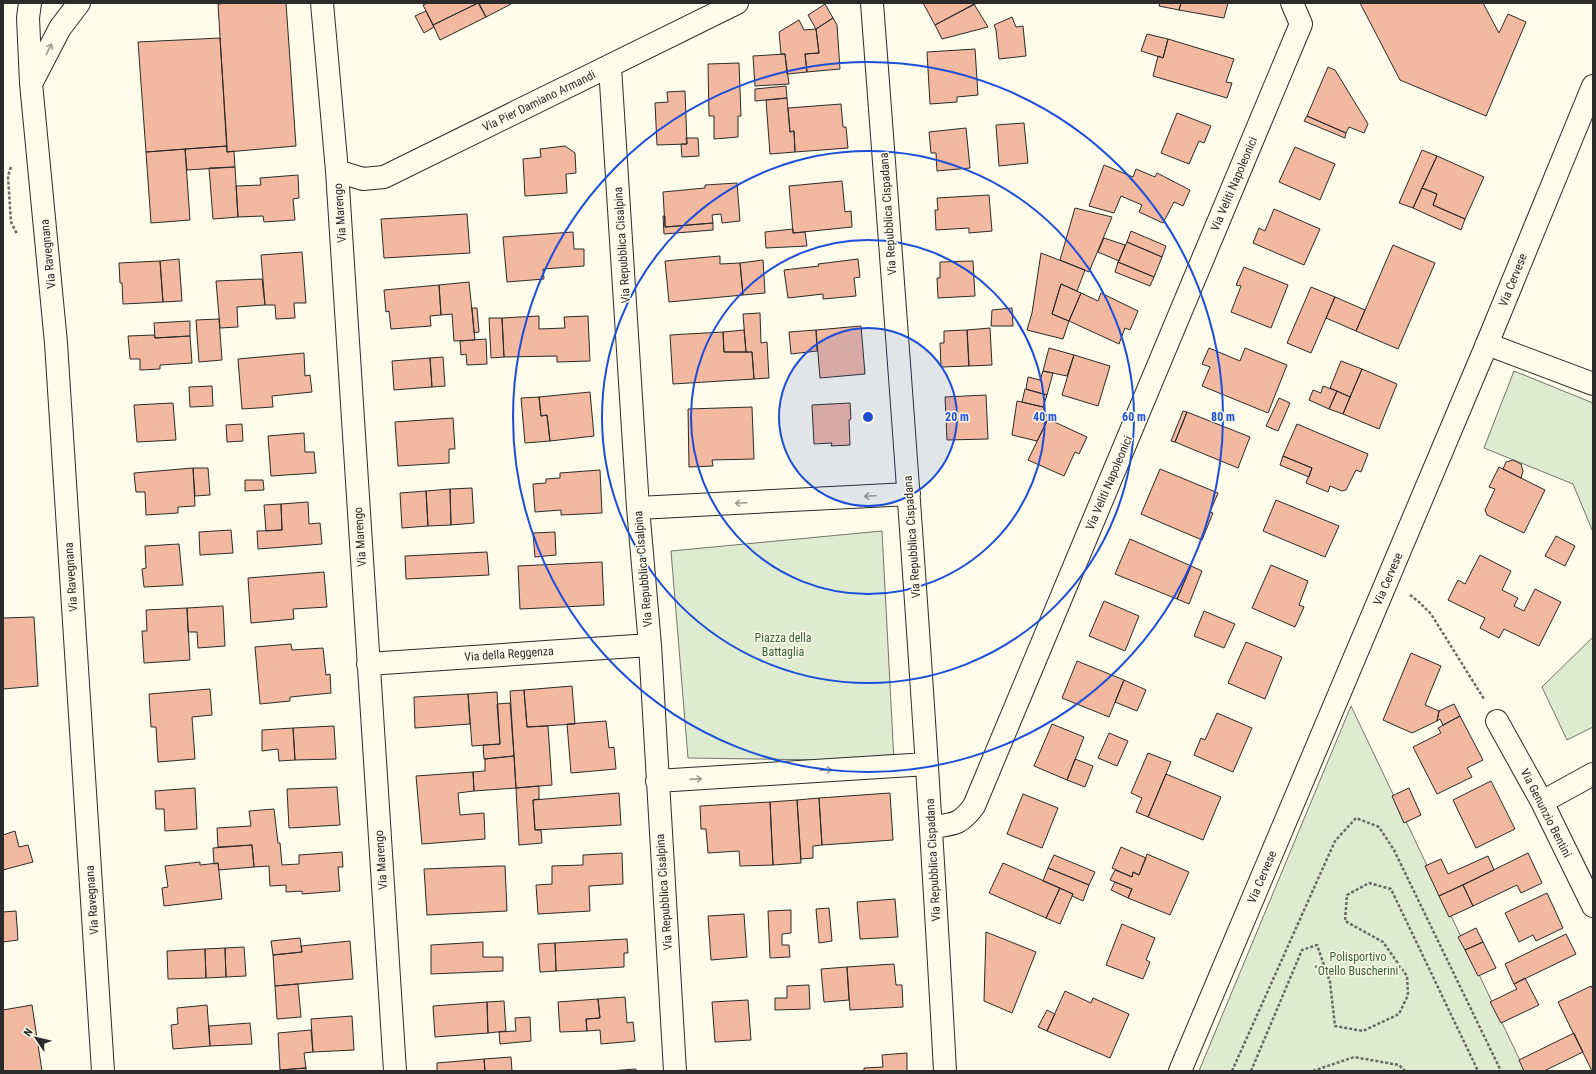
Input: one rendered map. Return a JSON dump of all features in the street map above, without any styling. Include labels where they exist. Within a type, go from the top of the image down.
[{"type":"street","name":"Via Ravegnana","points":[[30,3],[28,18],[31,84],[56,343],[103,1071]]},
{"type":"street","points":[[31,84],[60,28],[80,3]]},
{"type":"street","name":"Via Marengo","points":[[322,3],[337,171],[395,1071]]},
{"type":"street","name":"Via Pier Damiano Armandi","points":[[337,171],[363,179],[384,177],[737,3]]},
{"type":"street","name":"Via Repubblica Cispadana","points":[[872,3],[909,494],[932,827],[945,1071]]},
{"type":"street","name":"Via Veliti Napoleonici","points":[[932,827],[956,823],[966,817],[974,806],[1301,24],[1292,3]]},
{"type":"street","name":"Via Repubblica Cisalpina","points":[[610,66],[638,508],[650,645],[675,1071]]},
{"type":"street","name":"Via Cervese","points":[[1180,1071],[1487,344],[1593,86]]},
{"type":"street","points":[[1487,344],[1593,384]]},
{"type":"street","points":[[638,508],[909,494]]},
{"type":"street","name":"Via della Reggenza","points":[[368,664],[650,645]]},
{"type":"street","name":"Via Genunzio Bentini","points":[[1497,721],[1542,802],[1593,906]]},
{"type":"street","points":[[657,781],[927,764]]},
{"type":"street","points":[[1542,802],[1593,774]]},
{"type":"path","points":[[1404,591],[1419,602],[1431,614],[1497,721]]},
{"type":"path","points":[[1232,1071],[1335,841],[1356,818],[1379,827],[1394,850],[1501,1071]]},
{"type":"path","points":[[1251,1071],[1302,950],[1318,945],[1330,982],[1335,1026],[1362,1031],[1399,1014],[1408,994],[1407,976],[1383,942],[1345,921],[1347,895],[1369,882],[1391,889],[1478,1071]]},
{"type":"path","points":[[1313,1071],[1354,1057],[1399,1065],[1405,1071]]},
{"type":"green space","points":[[1514,371],[1593,403],[1593,532],[1573,484],[1484,448]]},
{"type":"green space","name":"Piazza della Battaglia","points":[[882,531],[894,761],[688,758],[671,551]]},
{"type":"green space","points":[[1593,637],[1593,727],[1567,740],[1542,687]]},
{"type":"green space","name":"Polisportivo \"Otello Buscherini\"","points":[[1351,706],[1525,1071],[1199,1071]]},
{"type":"building","points":[[286,3],[296,146],[227,152],[218,4]]},
{"type":"building","points":[[428,3],[478,3],[433,25],[423,5]]},
{"type":"building","points":[[478,3],[486,17],[440,40],[433,25]]},
{"type":"building","points":[[479,3],[513,3],[486,17]]},
{"type":"building","points":[[923,3],[977,3],[935,25]]},
{"type":"building","points":[[1160,3],[1181,3],[1179,10],[1159,6]]},
{"type":"building","points":[[1181,3],[1228,3],[1224,18],[1179,10]]},
{"type":"building","points":[[1360,3],[1483,3],[1499,33],[1508,14],[1526,22],[1486,116],[1400,80]]},
{"type":"building","points":[[825,4],[833,18],[816,29],[808,15]]},
{"type":"building","points":[[974,4],[988,27],[942,39],[935,25]]},
{"type":"building","points":[[426,11],[434,27],[424,33],[415,16]]},
{"type":"building","points":[[1012,17],[1016,27],[1023,26],[1026,56],[999,59],[996,30],[994,25]]},
{"type":"building","points":[[833,18],[837,25],[840,69],[807,72],[805,54],[819,53],[816,29]]},
{"type":"building","points":[[799,20],[804,30],[816,29],[819,53],[805,54],[807,72],[787,74],[785,54],[781,54],[779,32]]},
{"type":"building","points":[[1147,34],[1168,39],[1163,58],[1141,51]]},
{"type":"building","points":[[220,38],[227,146],[146,152],[138,42]]},
{"type":"building","points":[[1168,39],[1234,59],[1226,82],[1232,83],[1227,98],[1153,76],[1158,56],[1163,58]]},
{"type":"building","points":[[975,49],[978,95],[957,97],[957,102],[930,104],[927,52]]},
{"type":"building","points":[[785,54],[789,84],[755,86],[753,56]]},
{"type":"building","points":[[739,63],[741,116],[738,116],[738,137],[714,139],[714,116],[709,116],[708,64]]},
{"type":"building","points":[[1328,67],[1335,70],[1368,124],[1364,133],[1349,127],[1346,133],[1307,116]]},
{"type":"building","points":[[786,86],[787,98],[755,101],[755,89]]},
{"type":"building","points":[[685,91],[687,144],[657,145],[655,103],[668,102],[667,92]]},
{"type":"building","points":[[787,98],[790,132],[794,131],[795,152],[770,154],[766,100]]},
{"type":"building","points":[[841,104],[843,127],[846,127],[848,148],[795,152],[794,131],[790,132],[788,108]]},
{"type":"building","points":[[1177,113],[1211,126],[1204,143],[1199,141],[1189,164],[1161,153]]},
{"type":"building","points":[[1307,116],[1346,133],[1345,138],[1304,121]]},
{"type":"building","points":[[1024,123],[1028,163],[999,166],[996,125]]},
{"type":"building","points":[[966,128],[970,168],[937,171],[936,153],[931,153],[929,132]]},
{"type":"building","points":[[686,138],[698,138],[699,156],[682,157],[681,144],[687,144]]},
{"type":"building","points":[[227,146],[227,152],[234,151],[235,167],[187,170],[185,149]]},
{"type":"building","points":[[565,146],[575,153],[576,173],[566,174],[567,193],[525,196],[523,159],[541,157],[540,149]]},
{"type":"building","points":[[1295,147],[1335,164],[1320,200],[1279,182]]},
{"type":"building","points":[[185,149],[190,220],[151,223],[146,152]]},
{"type":"building","points":[[1422,150],[1437,156],[1413,208],[1399,203]]},
{"type":"building","points":[[1437,156],[1484,177],[1465,219],[1433,205],[1437,194],[1422,188]]},
{"type":"building","points":[[1104,165],[1133,177],[1136,169],[1155,177],[1157,173],[1190,190],[1183,206],[1174,202],[1163,223],[1139,212],[1142,205],[1121,196],[1114,213],[1089,206]]},
{"type":"building","points":[[235,167],[238,217],[213,219],[209,168]]},
{"type":"building","points":[[298,175],[299,198],[293,199],[295,220],[264,222],[263,216],[238,217],[236,186],[261,185],[260,178]]},
{"type":"building","points":[[842,181],[845,212],[851,211],[852,227],[793,233],[789,186]]},
{"type":"building","points":[[737,183],[740,221],[722,223],[721,214],[712,215],[713,223],[665,227],[663,192],[705,188],[705,185]]},
{"type":"building","points":[[1422,188],[1437,194],[1433,205],[1465,219],[1461,230],[1413,208]]},
{"type":"building","points":[[989,195],[992,231],[969,233],[969,228],[936,230],[935,210],[938,210],[937,198]]},
{"type":"building","points":[[1075,208],[1112,217],[1089,272],[1060,260]]},
{"type":"building","points":[[1274,209],[1320,229],[1304,265],[1253,243],[1259,228],[1265,231]]},
{"type":"building","points":[[467,214],[470,253],[384,258],[381,219]]},
{"type":"building","points":[[663,216],[665,216],[665,227],[713,223],[713,230],[664,234]]},
{"type":"building","points":[[793,229],[793,233],[805,232],[807,246],[766,248],[765,232]]},
{"type":"building","points":[[1131,231],[1166,246],[1162,257],[1127,242]]},
{"type":"building","points":[[573,232],[574,249],[584,249],[584,266],[543,269],[544,279],[507,282],[503,237]]},
{"type":"building","points":[[1104,238],[1125,245],[1119,261],[1098,252]]},
{"type":"building","points":[[1127,242],[1162,257],[1154,277],[1118,262]]},
{"type":"building","points":[[1393,245],[1435,263],[1398,349],[1356,331]]},
{"type":"building","points":[[302,252],[306,303],[294,303],[295,318],[276,319],[275,305],[265,305],[261,255]]},
{"type":"building","points":[[1041,253],[1085,270],[1077,291],[1061,284],[1052,314],[1069,321],[1063,339],[1027,330],[1032,313]]},
{"type":"building","points":[[720,256],[720,264],[740,263],[743,295],[669,302],[665,261]]},
{"type":"building","points":[[179,259],[182,301],[163,302],[160,261]]},
{"type":"building","points":[[858,259],[860,277],[854,278],[856,296],[823,299],[823,294],[788,298],[784,270]]},
{"type":"building","points":[[763,260],[765,293],[743,295],[740,263]]},
{"type":"building","points":[[160,261],[163,302],[123,304],[119,263]]},
{"type":"building","points":[[973,261],[975,296],[938,298],[937,278],[940,278],[940,262]]},
{"type":"building","points":[[1118,262],[1154,277],[1150,286],[1115,272]]},
{"type":"building","points":[[1244,267],[1288,285],[1271,328],[1231,312],[1241,286],[1236,285]]},
{"type":"building","points":[[262,279],[265,305],[237,307],[238,327],[220,328],[216,281]]},
{"type":"building","points":[[469,282],[475,340],[454,341],[452,314],[441,315],[439,285]]},
{"type":"building","points":[[1061,284],[1081,293],[1069,321],[1052,314]]},
{"type":"building","points":[[439,285],[441,315],[430,316],[431,326],[391,329],[389,311],[386,312],[384,290]]},
{"type":"building","points":[[1311,287],[1335,297],[1311,353],[1287,343]]},
{"type":"building","points":[[1081,293],[1098,301],[1101,293],[1138,311],[1130,330],[1125,328],[1119,344],[1069,321]]},
{"type":"building","points":[[1335,297],[1365,310],[1356,331],[1326,318]]},
{"type":"building","points":[[472,308],[477,308],[479,332],[474,333]]},
{"type":"building","points":[[1012,308],[1013,326],[991,326],[992,310]]},
{"type":"building","points":[[760,313],[761,343],[767,342],[769,378],[754,379],[752,352],[746,352],[743,314]]},
{"type":"building","points":[[539,316],[539,329],[565,328],[564,317],[588,316],[590,361],[557,362],[557,356],[504,357],[502,318]]},
{"type":"building","points":[[489,318],[502,318],[504,357],[491,358]]},
{"type":"building","points":[[219,319],[222,360],[199,362],[196,320]]},
{"type":"building","points":[[190,321],[190,336],[155,338],[154,323]]},
{"type":"building","points":[[861,326],[865,374],[820,378],[816,330]]},
{"type":"building","points":[[990,328],[992,365],[969,366],[967,330]]},
{"type":"building","points":[[744,330],[746,352],[724,352],[723,332]]},
{"type":"building","points":[[816,330],[817,351],[791,354],[789,332]]},
{"type":"building","points":[[967,330],[969,366],[941,367],[940,343],[944,343],[944,331]]},
{"type":"building","points":[[723,332],[724,352],[752,352],[754,379],[673,384],[670,335]]},
{"type":"building","points":[[154,335],[155,338],[190,336],[192,363],[160,365],[160,369],[140,370],[140,359],[130,359],[128,336]]},
{"type":"building","points":[[486,339],[487,364],[467,365],[466,354],[461,355],[460,341]]},
{"type":"building","points":[[1049,348],[1074,355],[1067,376],[1043,371]]},
{"type":"building","points":[[1209,348],[1240,361],[1245,348],[1287,365],[1268,413],[1202,386],[1210,367],[1202,364]]},
{"type":"building","points":[[304,353],[305,376],[310,375],[312,392],[272,396],[273,407],[242,409],[238,359]]},
{"type":"building","points":[[1074,355],[1110,366],[1098,406],[1062,395]]},
{"type":"building","points":[[443,357],[445,386],[432,387],[430,358]]},
{"type":"building","points":[[430,358],[432,387],[394,390],[392,361]]},
{"type":"building","points":[[1341,361],[1362,369],[1350,397],[1330,388]]},
{"type":"building","points":[[1362,369],[1397,384],[1379,429],[1343,414]]},
{"type":"building","points":[[1043,371],[1053,373],[1047,395],[1026,389],[1028,377],[1040,380]]},
{"type":"building","points":[[212,386],[213,406],[190,407],[189,387]]},
{"type":"building","points":[[1323,386],[1337,391],[1329,409],[1309,400],[1313,390],[1321,393]]},
{"type":"building","points":[[1025,389],[1047,395],[1043,407],[1022,402]]},
{"type":"building","points":[[1337,391],[1350,397],[1343,414],[1329,409]]},
{"type":"building","points":[[590,392],[594,436],[550,441],[547,415],[541,416],[539,397]]},
{"type":"building","points":[[986,395],[988,439],[947,440],[945,397]]},
{"type":"building","points":[[539,397],[541,416],[547,415],[550,441],[525,443],[521,398]]},
{"type":"building","points":[[1279,398],[1290,403],[1278,431],[1266,426]]},
{"type":"building","points":[[1017,401],[1043,407],[1048,419],[1037,441],[1012,435]]},
{"type":"building","points":[[173,403],[176,440],[137,442],[134,405]]},
{"type":"building","points":[[850,403],[850,445],[831,446],[832,443],[814,444],[812,405]]},
{"type":"building","points":[[752,407],[754,459],[712,460],[713,466],[689,467],[688,409]]},
{"type":"building","points":[[1183,411],[1187,412],[1175,442],[1171,441]]},
{"type":"building","points":[[1187,412],[1250,437],[1238,468],[1175,442]]},
{"type":"building","points":[[453,418],[455,449],[449,449],[449,463],[398,466],[395,422]]},
{"type":"building","points":[[1048,419],[1087,437],[1079,454],[1075,452],[1064,476],[1028,460]]},
{"type":"building","points":[[242,424],[243,441],[227,442],[226,425]]},
{"type":"building","points":[[1297,424],[1368,454],[1361,472],[1356,470],[1346,490],[1342,491],[1330,486],[1328,492],[1306,483],[1312,468],[1283,456]]},
{"type":"building","points":[[304,433],[305,452],[314,452],[316,473],[271,476],[268,436]]},
{"type":"building","points":[[1283,456],[1312,468],[1309,477],[1280,465]]},
{"type":"building","points":[[1513,460],[1521,464],[1523,471],[1521,478],[1503,469],[1506,462]]},
{"type":"building","points":[[1499,467],[1545,490],[1524,533],[1487,515],[1485,510],[1495,489],[1489,487]]},
{"type":"building","points":[[193,468],[208,468],[210,495],[195,496]]},
{"type":"building","points":[[193,468],[195,506],[178,507],[178,513],[146,515],[145,492],[136,492],[134,473]]},
{"type":"building","points":[[1160,469],[1218,493],[1210,512],[1213,513],[1202,540],[1141,514]]},
{"type":"building","points":[[600,470],[602,513],[561,515],[561,510],[535,512],[533,484],[546,483],[546,479],[560,478],[560,473]]},
{"type":"building","points":[[245,480],[263,480],[264,490],[245,491]]},
{"type":"building","points":[[472,488],[474,523],[451,525],[450,489]]},
{"type":"building","points":[[450,489],[451,525],[428,526],[426,491]]},
{"type":"building","points":[[426,491],[428,526],[402,528],[400,493]]},
{"type":"building","points":[[1276,500],[1339,526],[1325,557],[1263,531]]},
{"type":"building","points":[[308,502],[309,524],[320,523],[322,544],[258,549],[257,531],[282,530],[281,504]]},
{"type":"building","points":[[281,504],[282,530],[266,531],[264,505]]},
{"type":"building","points":[[231,530],[233,553],[200,555],[199,532]]},
{"type":"building","points":[[555,532],[556,555],[535,557],[533,533]]},
{"type":"building","points":[[1556,536],[1575,546],[1565,566],[1545,556]]},
{"type":"building","points":[[1130,539],[1191,566],[1177,599],[1115,574]]},
{"type":"building","points":[[179,544],[183,585],[144,587],[142,569],[146,568],[145,546]]},
{"type":"building","points":[[487,552],[489,575],[406,579],[405,556]]},
{"type":"building","points":[[1480,555],[1511,571],[1502,590],[1518,598],[1514,606],[1524,611],[1535,589],[1561,602],[1539,646],[1504,629],[1499,638],[1480,628],[1485,618],[1448,600],[1458,580],[1465,584]]},
{"type":"building","points":[[602,562],[604,605],[520,609],[518,566]]},
{"type":"building","points":[[1271,565],[1308,581],[1299,605],[1304,607],[1295,627],[1252,608]]},
{"type":"building","points":[[1191,566],[1202,571],[1189,604],[1177,599]]},
{"type":"building","points":[[324,572],[327,607],[293,609],[294,619],[251,623],[248,578]]},
{"type":"building","points":[[1104,601],[1139,616],[1125,651],[1089,636]]},
{"type":"building","points":[[223,606],[225,646],[198,648],[197,632],[188,632],[187,608]]},
{"type":"building","points":[[187,608],[190,660],[144,663],[142,631],[147,631],[146,610]]},
{"type":"building","points":[[1204,611],[1235,624],[1224,648],[1194,636]]},
{"type":"building","points":[[34,617],[38,686],[3,689],[3,618]]},
{"type":"building","points":[[1246,642],[1282,657],[1265,699],[1228,683]]},
{"type":"building","points":[[291,644],[292,650],[323,648],[326,675],[330,674],[331,693],[290,697],[290,701],[260,704],[255,647]]},
{"type":"building","points":[[1411,653],[1441,666],[1425,705],[1439,711],[1437,721],[1412,733],[1383,720]]},
{"type":"building","points":[[1077,661],[1124,680],[1109,717],[1062,698]]},
{"type":"building","points":[[1124,680],[1146,690],[1137,711],[1115,702]]},
{"type":"building","points":[[572,686],[575,724],[527,727],[524,690]]},
{"type":"building","points":[[210,689],[212,715],[192,717],[195,759],[158,762],[156,727],[151,727],[149,694]]},
{"type":"building","points":[[524,690],[527,727],[548,726],[552,785],[516,788],[510,691]]},
{"type":"building","points":[[497,692],[500,744],[472,746],[468,694]]},
{"type":"building","points":[[468,694],[470,724],[415,728],[414,697]]},
{"type":"building","points":[[510,703],[514,756],[484,759],[483,745],[500,744],[497,704]]},
{"type":"building","points":[[1454,704],[1460,716],[1443,725],[1440,719],[1437,721],[1439,711]]},
{"type":"building","points":[[1217,713],[1252,728],[1233,772],[1194,755],[1201,738],[1205,740]]},
{"type":"building","points":[[1460,716],[1483,760],[1467,768],[1472,777],[1437,794],[1413,747],[1441,733],[1438,728]]},
{"type":"building","points":[[606,721],[609,748],[614,747],[616,769],[571,773],[567,724]]},
{"type":"building","points":[[1052,724],[1084,737],[1067,780],[1034,766]]},
{"type":"building","points":[[334,726],[336,759],[295,760],[293,728]]},
{"type":"building","points":[[293,728],[295,760],[279,761],[278,749],[262,751],[262,730]]},
{"type":"building","points":[[1109,733],[1128,741],[1117,766],[1098,758]]},
{"type":"building","points":[[1148,753],[1171,762],[1148,817],[1136,812],[1142,798],[1131,793]]},
{"type":"building","points":[[514,756],[516,788],[474,791],[473,772],[485,771],[485,759]]},
{"type":"building","points":[[1075,759],[1093,766],[1085,787],[1067,780]]},
{"type":"building","points":[[473,772],[474,791],[458,793],[460,815],[484,813],[485,839],[422,844],[416,776]]},
{"type":"building","points":[[1166,774],[1221,797],[1203,840],[1148,817]]},
{"type":"building","points":[[1491,781],[1515,829],[1476,848],[1453,800]]},
{"type":"building","points":[[539,786],[539,799],[533,800],[535,830],[541,830],[542,843],[519,845],[516,788]]},
{"type":"building","points":[[337,787],[340,825],[289,828],[287,789]]},
{"type":"building","points":[[195,788],[197,829],[165,831],[164,809],[156,809],[155,791]]},
{"type":"building","points":[[1409,788],[1421,815],[1404,823],[1392,796]]},
{"type":"building","points":[[619,793],[621,825],[535,830],[533,800]]},
{"type":"building","points":[[890,793],[893,840],[822,845],[819,798]]},
{"type":"building","points":[[1023,794],[1058,808],[1042,848],[1007,834]]},
{"type":"building","points":[[819,798],[822,845],[813,846],[813,858],[801,859],[797,800]]},
{"type":"building","points":[[797,800],[801,863],[773,865],[770,802]]},
{"type":"building","points":[[770,802],[773,865],[740,866],[739,851],[708,853],[706,829],[701,829],[700,806]]},
{"type":"building","points":[[274,809],[282,865],[299,864],[299,855],[342,852],[343,867],[338,867],[340,891],[302,894],[302,891],[286,892],[286,885],[270,886],[269,866],[254,867],[252,845],[218,847],[217,828],[251,826],[249,811]]},
{"type":"building","points":[[15,831],[19,847],[28,845],[33,862],[3,870],[3,835]]},
{"type":"building","points":[[252,845],[254,867],[219,870],[218,863],[214,864],[213,848]]},
{"type":"building","points":[[1121,847],[1146,858],[1139,875],[1133,872],[1132,877],[1112,868]]},
{"type":"building","points":[[622,853],[623,884],[589,886],[590,911],[538,914],[536,885],[552,884],[552,866],[583,865],[583,855]]},
{"type":"building","points":[[1528,853],[1542,883],[1521,893],[1517,885],[1473,906],[1463,885]]},
{"type":"building","points":[[1147,854],[1189,872],[1170,915],[1128,898],[1132,889],[1110,880],[1115,870],[1132,877],[1133,872],[1139,875]]},
{"type":"building","points":[[1054,855],[1095,872],[1089,885],[1048,868]]},
{"type":"building","points":[[1488,856],[1494,870],[1439,896],[1425,866],[1441,859],[1448,874]]},
{"type":"building","points":[[200,862],[200,865],[218,863],[222,899],[164,906],[162,888],[168,887],[165,866]]},
{"type":"building","points":[[1003,863],[1060,888],[1046,918],[989,893]]},
{"type":"building","points":[[505,866],[507,911],[427,915],[424,869]]},
{"type":"building","points":[[1048,868],[1089,885],[1083,901],[1072,896],[1073,894],[1043,881]]},
{"type":"building","points":[[1115,882],[1132,889],[1128,898],[1111,890]]},
{"type":"building","points":[[1463,885],[1473,906],[1449,917],[1439,896]]},
{"type":"building","points":[[1060,888],[1073,894],[1060,924],[1046,918]]},
{"type":"building","points":[[1547,893],[1563,928],[1536,941],[1533,935],[1519,942],[1505,913]]},
{"type":"building","points":[[895,899],[898,937],[860,939],[857,902]]},
{"type":"building","points":[[829,908],[832,941],[819,943],[816,909]]},
{"type":"building","points":[[791,910],[791,933],[782,934],[782,945],[789,945],[790,957],[770,958],[768,911]]},
{"type":"building","points":[[16,911],[18,940],[3,942],[3,912]]},
{"type":"building","points":[[744,914],[747,957],[711,960],[708,916]]},
{"type":"building","points":[[1122,924],[1155,938],[1146,960],[1150,962],[1143,979],[1106,965]]},
{"type":"building","points":[[1476,928],[1483,942],[1465,950],[1458,937]]},
{"type":"building","points":[[986,932],[1036,952],[1012,1013],[984,1001]]},
{"type":"building","points":[[1566,934],[1576,954],[1514,984],[1505,964]]},
{"type":"building","points":[[300,938],[302,952],[273,955],[271,941]]},
{"type":"building","points":[[627,939],[628,953],[624,953],[624,967],[556,971],[555,943]]},
{"type":"building","points":[[350,941],[353,979],[275,986],[273,955],[302,952],[301,946]]},
{"type":"building","points":[[483,942],[483,957],[503,957],[503,971],[431,974],[431,945]]},
{"type":"building","points":[[1483,942],[1496,968],[1478,976],[1465,950]]},
{"type":"building","points":[[555,943],[556,971],[540,972],[538,944]]},
{"type":"building","points":[[244,947],[246,976],[226,977],[225,948]]},
{"type":"building","points":[[225,948],[226,977],[206,978],[205,949]]},
{"type":"building","points":[[205,949],[206,978],[168,979],[167,951]]},
{"type":"building","points":[[894,964],[896,985],[902,985],[903,1007],[850,1010],[847,967]]},
{"type":"building","points":[[847,967],[849,1000],[824,1002],[821,969]]},
{"type":"building","points":[[1525,978],[1539,1005],[1501,1023],[1490,1002],[1517,989],[1514,984]]},
{"type":"building","points":[[298,984],[301,1017],[277,1019],[275,986]]},
{"type":"building","points":[[809,985],[810,1009],[775,1010],[775,998],[787,998],[787,986]]},
{"type":"building","points":[[1591,986],[1593,989],[1593,1071],[1558,1002]]},
{"type":"building","points":[[1065,991],[1091,1003],[1093,998],[1129,1014],[1110,1058],[1047,1031]]},
{"type":"building","points":[[625,997],[627,1023],[633,1022],[635,1041],[601,1044],[600,1030],[587,1031],[586,1019],[600,1018],[598,999]]},
{"type":"building","points":[[598,999],[600,1018],[586,1019],[587,1031],[560,1032],[558,1002]]},
{"type":"building","points":[[748,1000],[751,1040],[715,1042],[712,1002]]},
{"type":"building","points":[[504,1001],[506,1031],[488,1033],[487,1002]]},
{"type":"building","points":[[487,1002],[488,1033],[435,1037],[433,1006]]},
{"type":"building","points":[[32,1005],[42,1071],[3,1071],[3,1010]]},
{"type":"building","points":[[207,1005],[210,1046],[173,1049],[171,1025],[178,1024],[177,1008]]},
{"type":"building","points":[[1047,1010],[1055,1014],[1047,1031],[1038,1027]]},
{"type":"building","points":[[352,1016],[354,1050],[313,1052],[311,1019]]},
{"type":"building","points":[[530,1017],[531,1041],[500,1044],[499,1032],[516,1031],[515,1018]]},
{"type":"building","points":[[250,1023],[252,1044],[210,1046],[209,1026]]},
{"type":"building","points":[[311,1030],[313,1052],[304,1053],[306,1068],[280,1070],[278,1033]]},
{"type":"building","points":[[1574,1033],[1583,1052],[1544,1071],[1524,1071],[1519,1060]]},
{"type":"building","points":[[907,1053],[907,1071],[864,1071],[864,1068],[883,1067],[882,1055]]},
{"type":"building","points":[[511,1057],[512,1071],[485,1071],[484,1059]]},
{"type":"building","points":[[484,1059],[485,1071],[437,1071],[437,1063]]},
{"type":"building","points":[[306,1068],[306,1071],[280,1071],[280,1070]]},
{"type":"building","points":[[636,1069],[636,1071],[609,1071]]}]
